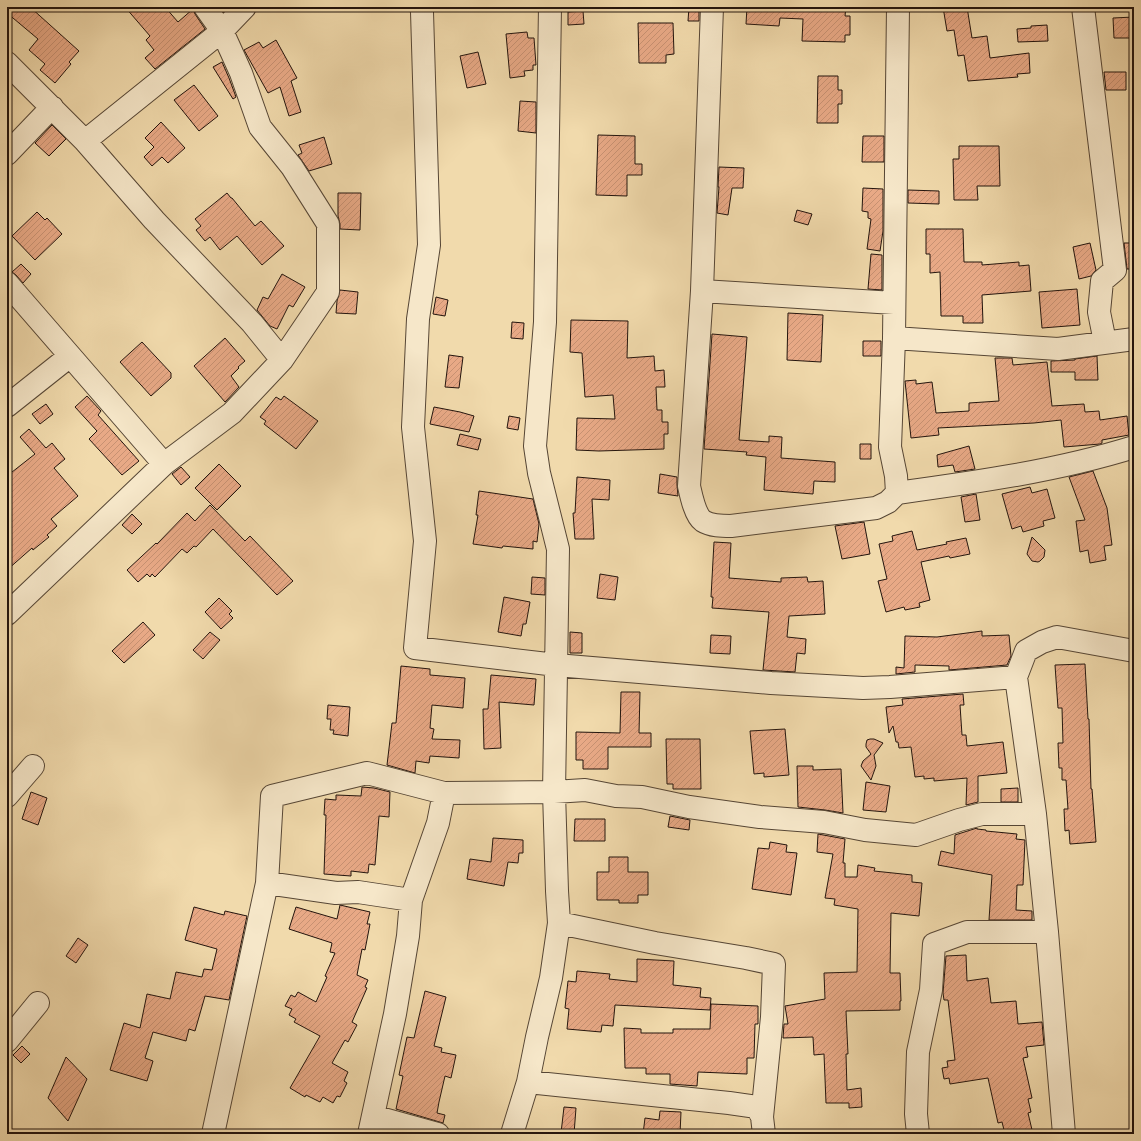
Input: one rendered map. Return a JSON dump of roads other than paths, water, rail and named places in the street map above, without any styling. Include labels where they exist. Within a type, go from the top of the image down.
[{"type":"street","points":[[7,614],[164,464],[232,413],[282,360],[328,292],[328,224],[292,167],[260,127],[241,73],[222,32],[205,7]]},
{"type":"street","points":[[86,141],[222,32],[245,7]]},
{"type":"street","points":[[421,7],[423,28],[429,245],[418,318],[413,427],[425,541],[415,648],[556,665],[771,683],[863,688],[1016,677]]},
{"type":"street","points":[[512,1134],[528,1082],[551,978],[559,923],[554,792],[558,549],[535,446],[545,322],[550,7]]},
{"type":"street","points":[[712,7],[702,291],[689,486],[694,506],[702,521],[717,526],[731,526],[876,508],[888,502],[897,493],[1003,478],[1101,457],[1134,447]]},
{"type":"street","points":[[897,493],[896,476],[890,447],[894,338],[898,7]]},
{"type":"street","points":[[1083,7],[1115,270],[1102,282],[1099,312],[1105,342]]},
{"type":"street","points":[[7,63],[86,141],[154,220],[252,322],[282,360]]},
{"type":"street","points":[[7,154],[52,107]]},
{"type":"street","points":[[7,283],[164,464]]},
{"type":"street","points":[[702,291],[894,303]]},
{"type":"street","points":[[894,338],[1058,348],[1134,339]]},
{"type":"street","points":[[7,406],[70,356]]},
{"type":"street","points":[[1064,1134],[1047,932],[1034,814],[1016,677],[1026,651],[1042,642],[1057,637],[1134,651]]},
{"type":"street","points":[[7,796],[33,766]]},
{"type":"street","points":[[213,1134],[267,883],[272,796],[367,773],[444,793],[554,792],[584,790],[616,796],[642,797],[689,807],[760,817],[824,822],[865,830],[916,835],[959,820],[982,814],[1034,814]]},
{"type":"street","points":[[438,1134],[371,1125],[395,1014],[408,936],[411,900],[438,823],[444,793]]},
{"type":"street","points":[[267,883],[336,893],[358,892],[411,900]]},
{"type":"street","points":[[559,923],[655,943],[774,964],[772,1017],[763,1126]]},
{"type":"street","points":[[918,1134],[916,1114],[918,1052],[931,990],[934,944],[966,932],[1047,932]]},
{"type":"street","points":[[7,1041],[38,1003]]},
{"type":"street","points":[[528,1082],[757,1107],[763,1126]]}]
